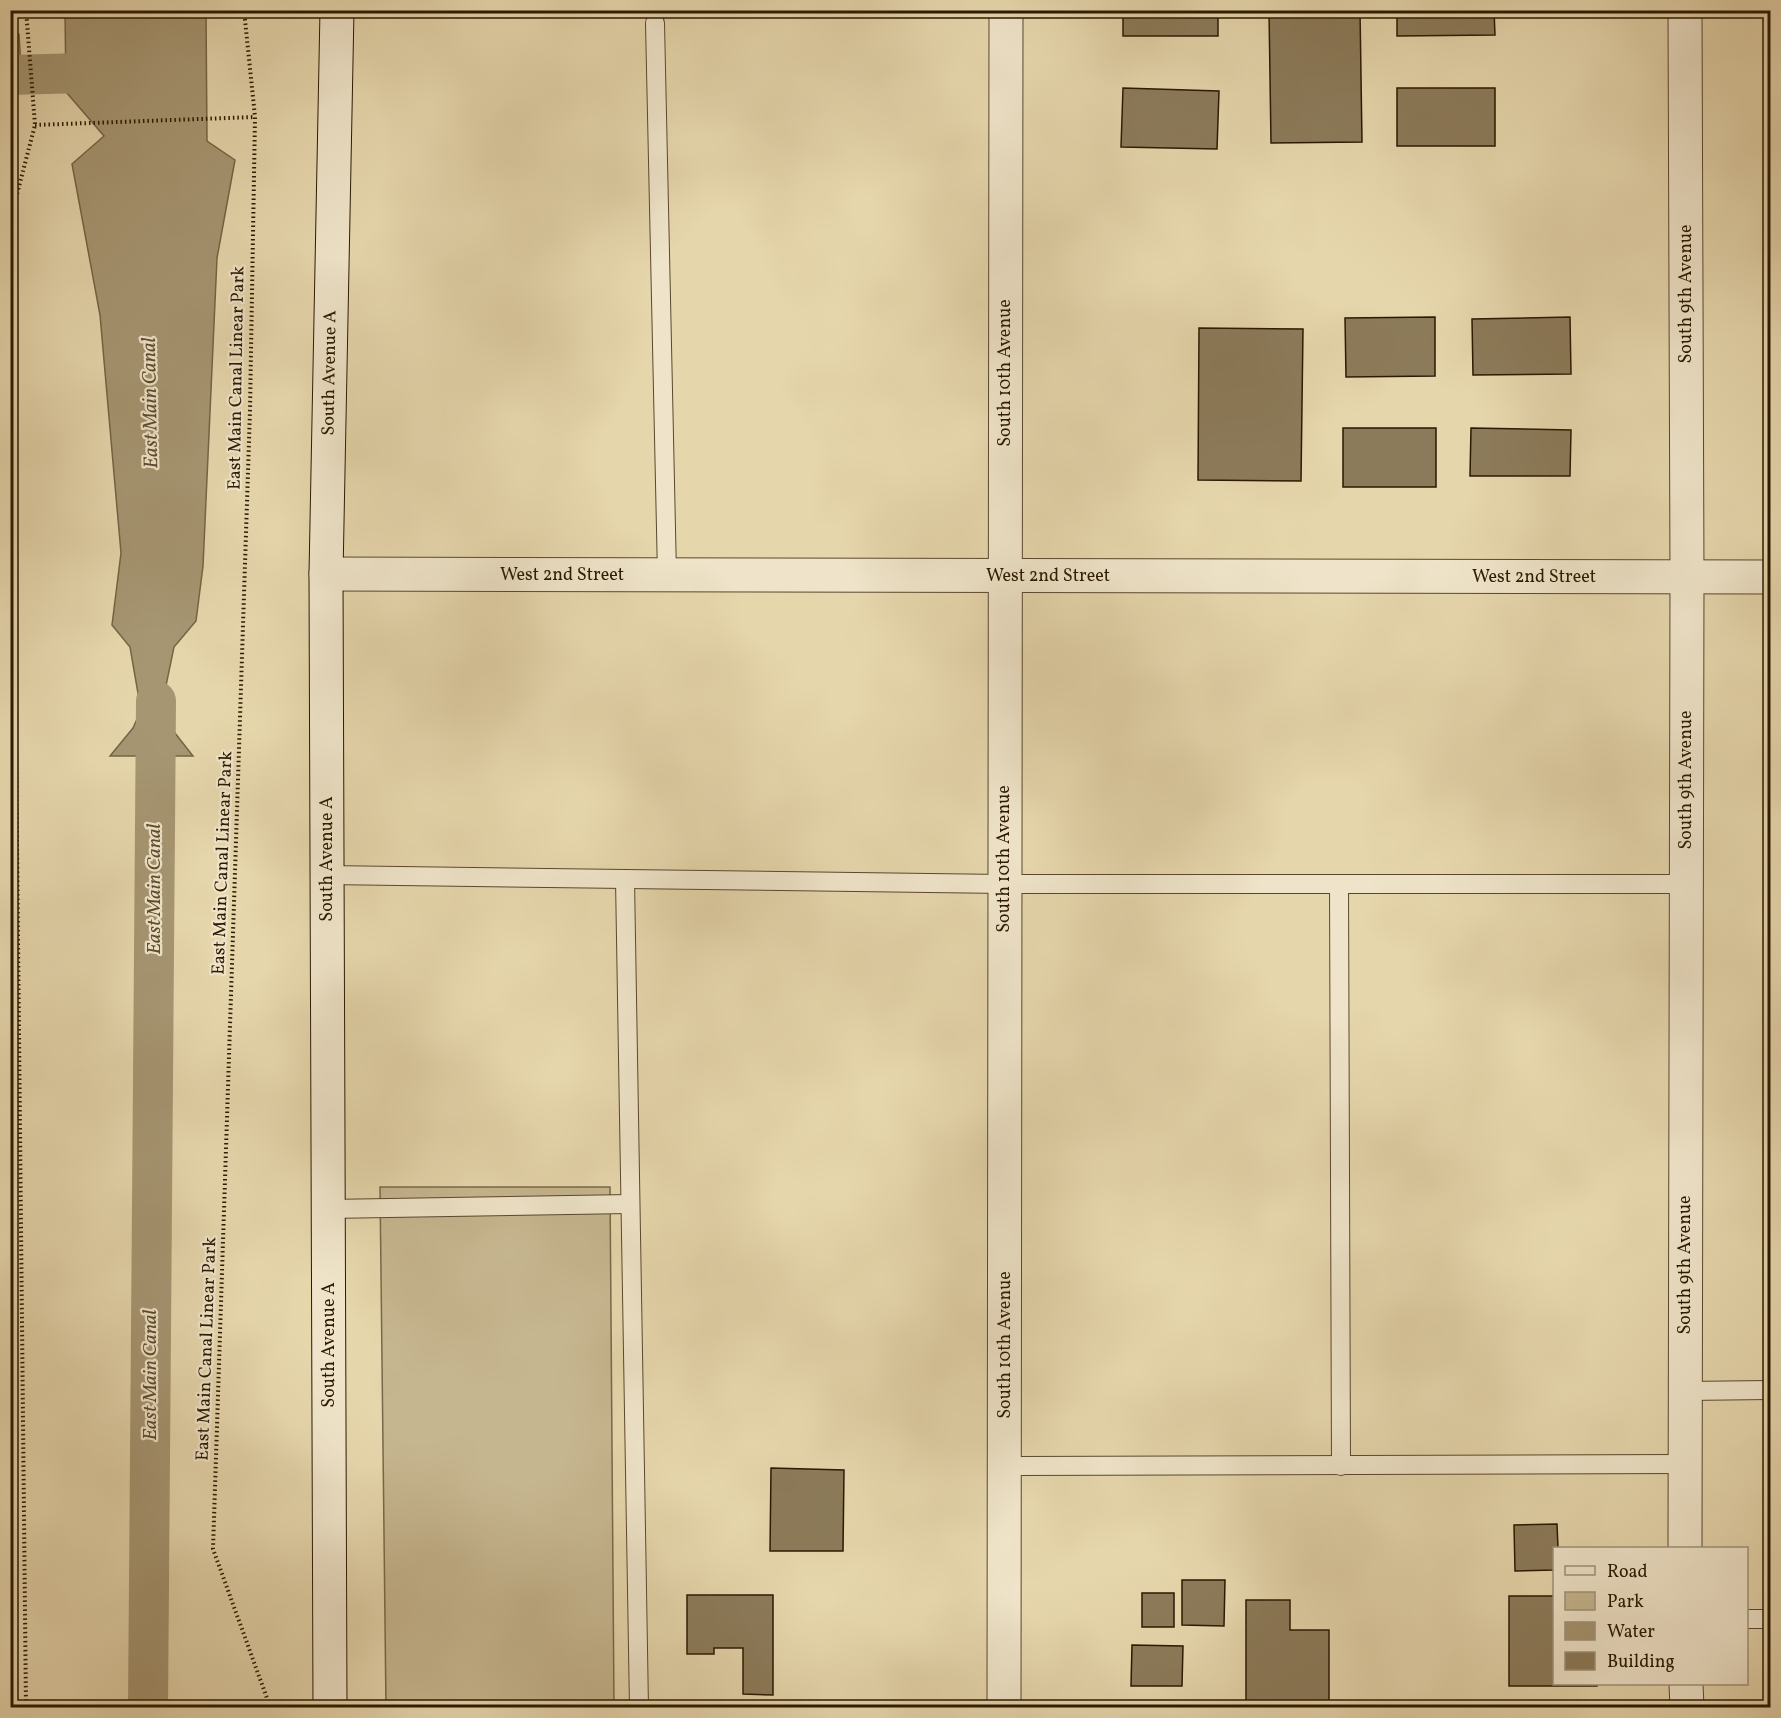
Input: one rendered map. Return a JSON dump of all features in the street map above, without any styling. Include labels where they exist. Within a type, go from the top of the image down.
[{"type":"street","name":"South Avenue A","points":[[330,1707],[326,574],[337,10]]},
{"type":"street","name":"South 10th Avenue","points":[[1004,1707],[1006,10]]},
{"type":"street","name":"South 9th Avenue","points":[[1685,10],[1687,577],[1685,1547]]},
{"type":"street","name":"West 2nd Street","points":[[326,574],[1770,577]]},
{"type":"street","points":[[1686,1685],[1686,1707]]},
{"type":"lane","points":[[655,23],[667,575]]},
{"type":"lane","points":[[326,875],[1004,884],[1686,884]]},
{"type":"lane","points":[[625,879],[639,1707]]},
{"type":"lane","points":[[1339,884],[1341,1466]]},
{"type":"lane","points":[[328,1209],[630,1204]]},
{"type":"lane","points":[[1684,1391],[1770,1390]]},
{"type":"lane","points":[[1005,1466],[1684,1464]]},
{"type":"lane","points":[[1748,1619],[1770,1619]]},
{"type":"path","points":[[26,1707],[16,746],[16,198],[34,125],[27,10]]},
{"type":"path","name":"East Main Canal Linear Park","points":[[244,10],[255,117],[250,422],[213,1549],[268,1701],[268,1707]]},
{"type":"path","points":[[34,125],[255,117]]},
{"type":"path","points":[[10,197],[16,198]]},
{"type":"green space","points":[[380,1187],[610,1187],[614,1707],[386,1707]]},
{"type":"water","points":[[65,11],[206,11],[207,141],[235,160],[217,258],[203,566],[196,621],[174,647],[163,700],[166,719],[193,756],[110,756],[133,728],[137,719],[139,699],[130,647],[112,625],[121,553],[100,315],[72,164],[104,136],[66,92]]},
{"type":"water","points":[[11,29],[19,34],[22,84],[11,110]]},
{"type":"building","points":[[1123,10],[1218,10],[1218,36],[1123,36]]},
{"type":"building","points":[[1269,10],[1360,10],[1362,142],[1271,143]]},
{"type":"building","points":[[1397,10],[1494,10],[1495,35],[1397,36]]},
{"type":"building","points":[[1123,88],[1219,91],[1217,149],[1121,147]]},
{"type":"building","points":[[1397,88],[1495,88],[1495,146],[1397,146]]},
{"type":"building","points":[[1435,317],[1435,376],[1346,377],[1345,318]]},
{"type":"building","points":[[1570,317],[1571,374],[1473,375],[1472,319]]},
{"type":"building","points":[[1199,328],[1303,329],[1301,481],[1198,480]]},
{"type":"building","points":[[1343,428],[1436,428],[1436,487],[1343,487]]},
{"type":"building","points":[[1471,428],[1571,430],[1570,476],[1470,476]]},
{"type":"building","points":[[771,1468],[844,1470],[843,1551],[770,1551]]},
{"type":"building","points":[[1557,1524],[1558,1547],[1553,1547],[1553,1570],[1515,1571],[1514,1525]]},
{"type":"building","points":[[1182,1580],[1225,1580],[1224,1626],[1182,1625]]},
{"type":"building","points":[[1142,1593],[1174,1593],[1174,1627],[1142,1627]]},
{"type":"building","points":[[687,1595],[773,1595],[773,1695],[743,1694],[743,1648],[714,1648],[714,1654],[687,1654]]},
{"type":"building","points":[[1509,1596],[1553,1596],[1553,1685],[1597,1686],[1509,1686]]},
{"type":"building","points":[[1246,1600],[1290,1600],[1290,1630],[1329,1630],[1329,1702],[1246,1702]]},
{"type":"building","points":[[1132,1645],[1183,1646],[1182,1686],[1131,1686]]},
{"type":"waterway","points":[[10,75],[120,72]]},
{"type":"waterway","name":"East Main Canal","points":[[148,1708],[156,701]]}]
